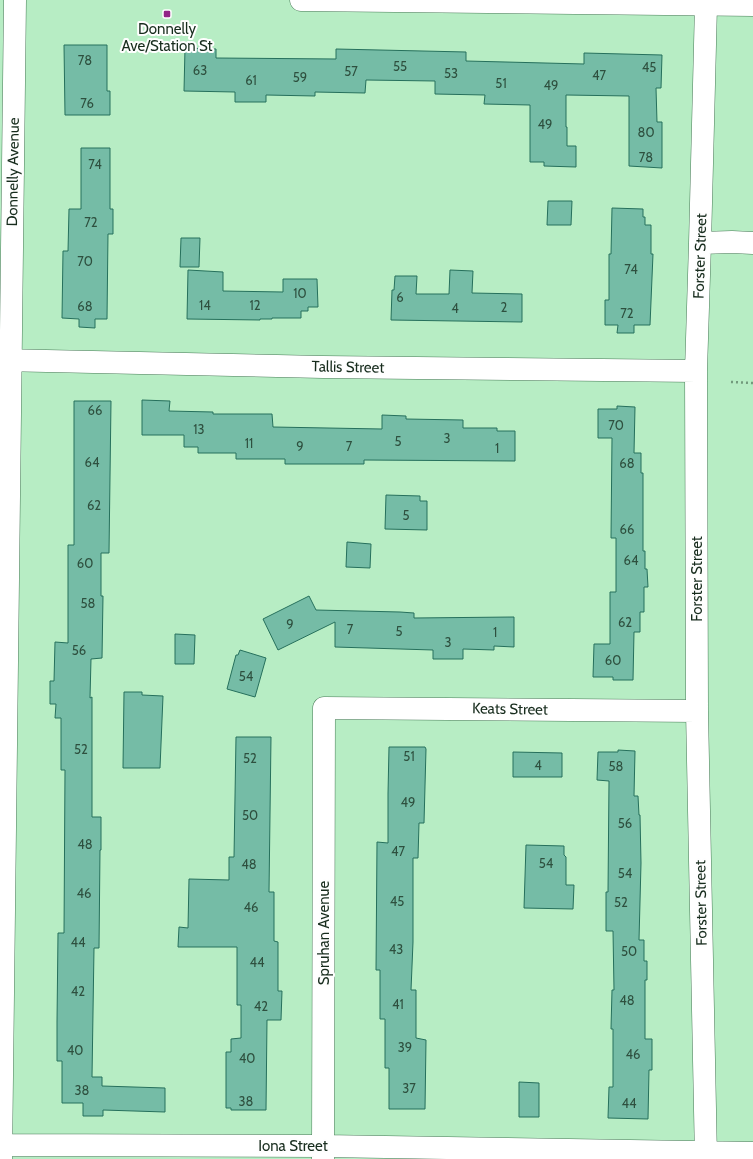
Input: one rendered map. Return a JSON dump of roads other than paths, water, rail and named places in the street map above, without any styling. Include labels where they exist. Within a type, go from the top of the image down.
[{"type":"street","name":"Donnelly Avenue","points":[[1,1150],[5,360],[15,0]]},
{"type":"street","points":[[301,0],[706,2],[753,5]]},
{"type":"street","name":"Forster Street","points":[[706,2],[696,371],[697,711],[706,1156]]},
{"type":"street","points":[[700,243],[753,243]]},
{"type":"street","name":"Tallis Street","points":[[5,360],[323,367],[696,371]]},
{"type":"street","name":"Keats Street","points":[[324,708],[697,711]]},
{"type":"street","name":"Spruhan Avenue","points":[[324,708],[324,1153]]},
{"type":"street","name":"Iona Street","points":[[1,1150],[706,1156],[753,1153]]},
{"type":"place","name":"Donnelly Ave/Station St","points":[[167,14]]}]
